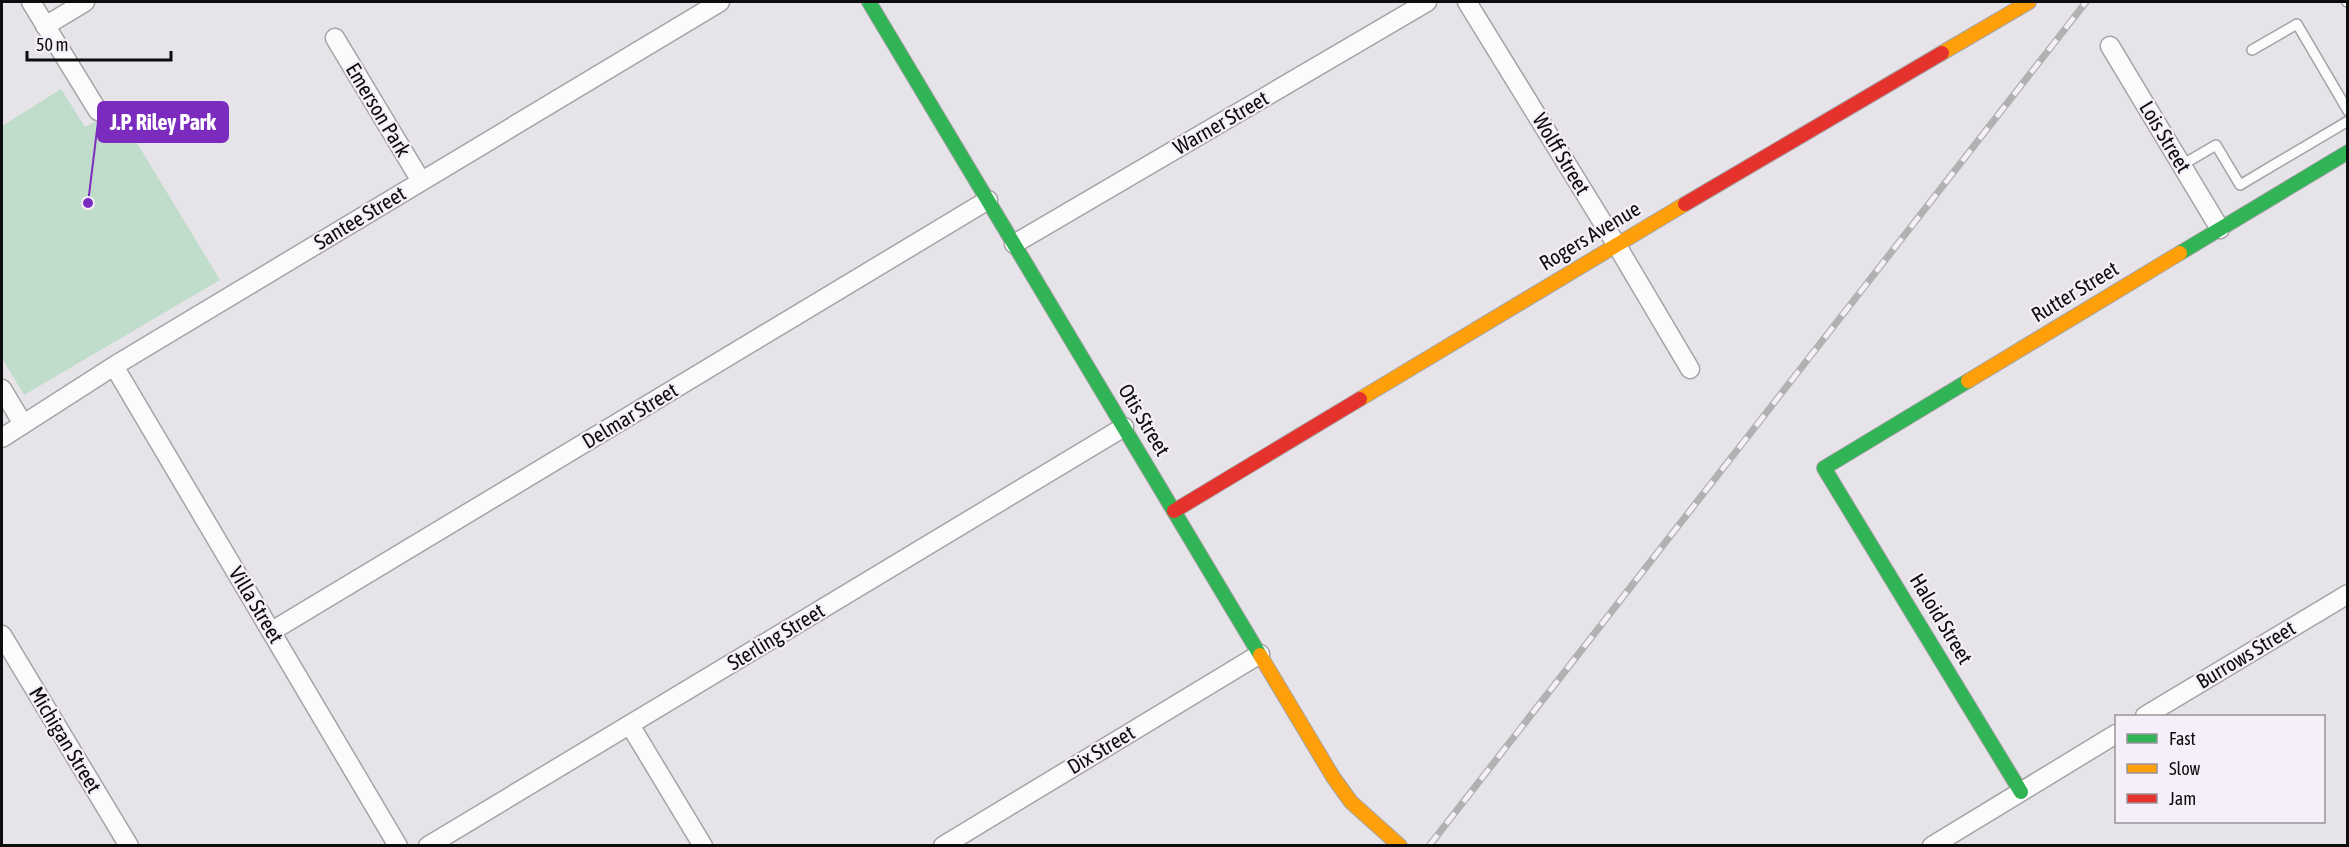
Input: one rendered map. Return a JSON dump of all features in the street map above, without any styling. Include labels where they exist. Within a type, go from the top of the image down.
[{"type":"street","points":[[31,2],[98,111]]},
{"type":"street","points":[[45,26],[85,2]]},
{"type":"street","name":"Santee Street","points":[[2,438],[114,366],[720,2]]},
{"type":"street","name":"Otis Street","points":[[869,2],[1345,794],[1400,846]]},
{"type":"street","name":"Warner Street","points":[[1014,244],[1427,2]]},
{"type":"street","name":"Wolff Street","points":[[1467,2],[1690,369]]},
{"type":"street","name":"Rogers Avenue","points":[[1174,512],[1616,244],[2030,2]]},
{"type":"street","name":"Emerson Park","points":[[335,38],[421,181]]},
{"type":"street","name":"Lois Street","points":[[2110,46],[2220,229]]},
{"type":"street","name":"Rutter Street","points":[[1824,468],[2220,229],[2288,172],[2348,152]]},
{"type":"street","name":"Delmar Street","points":[[272,631],[988,200]]},
{"type":"street","name":"Villa Street","points":[[114,366],[398,846]]},
{"type":"street","points":[[2,389],[23,424]]},
{"type":"street","name":"Sterling Street","points":[[428,846],[1124,427]]},
{"type":"street","name":"Haloid Street","points":[[1824,468],[2021,792]]},
{"type":"street","name":"Burrows Street","points":[[2148,715],[2348,594]]},
{"type":"street","name":"Michigan Street","points":[[2,635],[129,846]]},
{"type":"street","name":"Dix Street","points":[[943,846],[1260,654]]},
{"type":"street","points":[[630,725],[703,846]]},
{"type":"street","points":[[1932,846],[2115,735]]},
{"type":"lane","points":[[2252,50],[2297,24],[2348,111]]},
{"type":"lane","points":[[2182,165],[2216,145],[2240,185],[2288,172],[2348,121]]},
{"type":"green space","points":[[61,89],[85,127],[117,110],[220,280],[24,395],[2,358],[2,126]]},
{"type":"railway","points":[[1429,846],[2086,2]]},
{"type":"traffic: fast","points":[[869,2],[1260,655]]},
{"type":"traffic: fast","points":[[2180,253],[2348,152]]},
{"type":"traffic: fast","points":[[1968,381],[1824,468],[2021,792]]},
{"type":"traffic: slow","points":[[1942,53],[2029,2]]},
{"type":"traffic: slow","points":[[1360,399],[1685,204]]},
{"type":"traffic: slow","points":[[1968,381],[2180,253]]},
{"type":"traffic: slow","points":[[1260,655],[1333,777],[1351,802],[1400,846]]},
{"type":"traffic: jam","points":[[1685,204],[1942,53]]},
{"type":"traffic: jam","points":[[1174,511],[1360,399]]},
{"type":"place","name":"J.P. Riley Park","points":[[88,203]]}]
